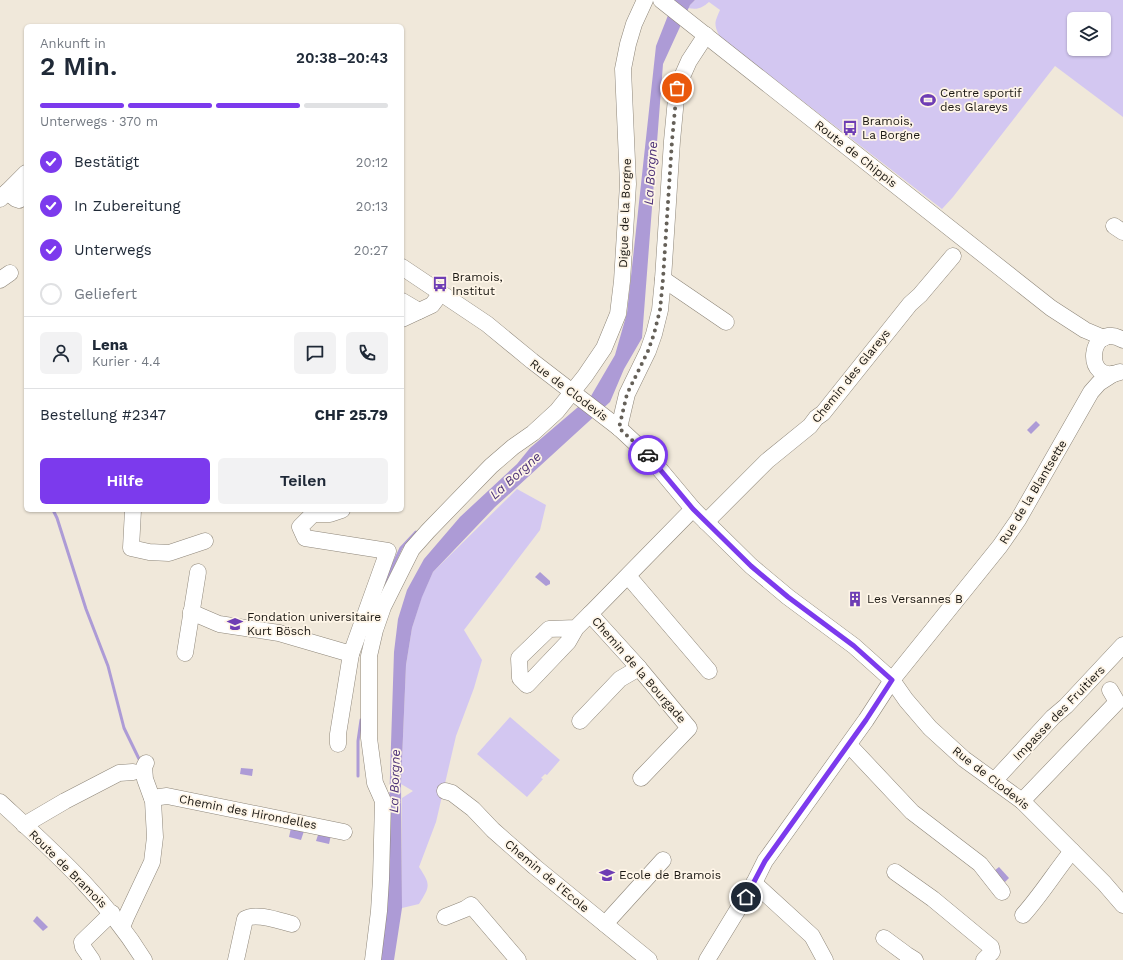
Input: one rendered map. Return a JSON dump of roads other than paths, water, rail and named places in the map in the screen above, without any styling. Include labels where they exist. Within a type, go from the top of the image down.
[{"type":"street","name":"Digue de la Borgne","points":[[373,960],[381,880],[383,801],[375,783],[369,738],[369,656],[375,630],[383,607],[412,549],[491,466],[557,411],[574,393],[604,348],[618,314],[622,281],[628,184],[623,69],[634,24],[645,0]]},
{"type":"street","name":"Route de Chippis","points":[[661,0],[1051,308],[1074,330],[1094,358],[1096,366],[1101,371],[1119,374]]},
{"type":"street","points":[[619,428],[627,394],[648,351],[660,310],[677,88],[689,60],[706,35]]},
{"type":"street","points":[[3,196],[24,175]]},
{"type":"street","points":[[3,196],[19,200],[24,194]]},
{"type":"street","name":"Chemin des Glareys","points":[[706,522],[767,461],[810,426],[816,418],[823,413],[910,304],[920,295],[953,256]]},
{"type":"street","name":"Rue de Clodevis","points":[[404,268],[487,324],[532,362],[619,428],[647,454],[693,509],[751,566],[788,597],[854,646],[892,680],[906,700],[930,728],[964,759],[1022,801],[1123,905]]},
{"type":"street","points":[[663,279],[726,322]]},
{"type":"street","points":[[404,318],[432,305],[441,293]]},
{"type":"street","points":[[404,302],[419,311]]},
{"type":"street","name":"Route de Chippis","points":[[1051,308],[1085,330],[1112,338]]},
{"type":"street","points":[[1094,358],[1094,350],[1097,344],[1112,338],[1123,327]]},
{"type":"street","name":"Rue de la Blantsette","points":[[1091,392],[1094,358]]},
{"type":"street","name":"Rue de la Blantsette","points":[[707,960],[754,883],[765,861],[849,745],[892,680],[1000,546],[1018,520],[1091,392],[1099,383],[1119,374]]},
{"type":"street","name":"Chemin de la Bourgade","points":[[641,778],[689,728],[639,668],[590,614],[693,509]]},
{"type":"street","points":[[133,512],[131,548],[149,552],[170,553],[205,541]]},
{"type":"street","points":[[336,512],[330,514],[310,512],[300,527],[305,538],[388,551],[351,654],[338,734],[338,744]]},
{"type":"street","points":[[185,653],[198,572]]},
{"type":"street","points":[[628,576],[709,671]]},
{"type":"street","points":[[191,612],[219,624],[278,633],[351,654]]},
{"type":"street","points":[[576,628],[590,614]]},
{"type":"street","name":"Impasse des Fruitiers","points":[[994,781],[1123,645]]},
{"type":"street","points":[[347,714],[352,680],[351,654]]},
{"type":"street","points":[[580,721],[620,680],[639,668]]},
{"type":"street","points":[[1022,801],[1117,702],[1110,690]]},
{"type":"street","points":[[849,745],[912,812],[980,864],[1002,892]]},
{"type":"street","points":[[122,927],[152,862],[155,837],[152,798],[145,779],[144,767],[146,763]]},
{"type":"street","points":[[24,825],[65,801],[119,773],[133,772]]},
{"type":"street","name":"Chemin de l'Ecole","points":[[445,791],[452,793],[473,809],[493,830],[535,868],[649,960]]},
{"type":"street","name":"Chemin des Hirondelles","points":[[152,798],[167,796],[344,832]]},
{"type":"street","name":"Route de Bramois","points":[[0,802],[79,877],[112,913],[144,960]]},
{"type":"street","points":[[1023,915],[1040,895],[1056,870],[1072,851]]},
{"type":"street","points":[[605,924],[663,860]]},
{"type":"street","points":[[895,872],[933,899],[991,947],[992,952],[984,960]]},
{"type":"street","points":[[754,883],[812,936],[825,960]]},
{"type":"street","points":[[444,917],[465,909],[470,905],[518,960]]},
{"type":"street","points":[[92,960],[83,947],[82,942],[112,913]]},
{"type":"street","points":[[236,960],[245,920],[248,917],[258,917],[292,924]]},
{"type":"street","points":[[884,938],[915,960]]},
{"type":"water","name":"La Borgne","points":[[674,0],[695,0],[690,5],[663,64],[642,338],[624,369],[610,402],[495,507],[433,572],[422,597],[412,628],[406,665],[401,784],[402,908],[394,960],[379,960],[385,930],[394,652],[398,619],[407,590],[424,559],[460,517],[517,464],[530,448],[591,396],[615,355],[627,313],[656,46]]},
{"type":"water","points":[[1036,421],[1040,425],[1031,434],[1027,430]]},
{"type":"water","points":[[540,572],[550,581],[550,584],[546,586],[535,577]]},
{"type":"water","points":[[241,768],[253,769],[252,776],[240,774]]},
{"type":"water","points":[[291,828],[304,831],[301,840],[289,837]]},
{"type":"water","points":[[319,832],[331,835],[329,844],[316,841]]},
{"type":"water","points":[[999,867],[1009,878],[1005,882],[994,871]]},
{"type":"water","points":[[37,916],[48,927],[43,931],[33,921]]},
{"type":"waterway","points":[[54,512],[86,609],[108,666],[124,728],[140,761]]},
{"type":"waterway","points":[[385,582],[401,548],[416,532]]},
{"type":"waterway","points":[[358,776],[358,741],[361,720]]},
{"type":"place","name":"Centre sportif des Glareys","points":[[928,100]]},
{"type":"place","name":"Bramois, La Borgne","points":[[850,128]]},
{"type":"place","name":"Bramois, Institut","points":[[440,284]]},
{"type":"place","name":"Les Versannes B","points":[[855,599]]},
{"type":"place","name":"Fondation universitaire Kurt Bösch","points":[[235,624]]},
{"type":"place","name":"Ecole de Bramois","points":[[607,875]]}]
